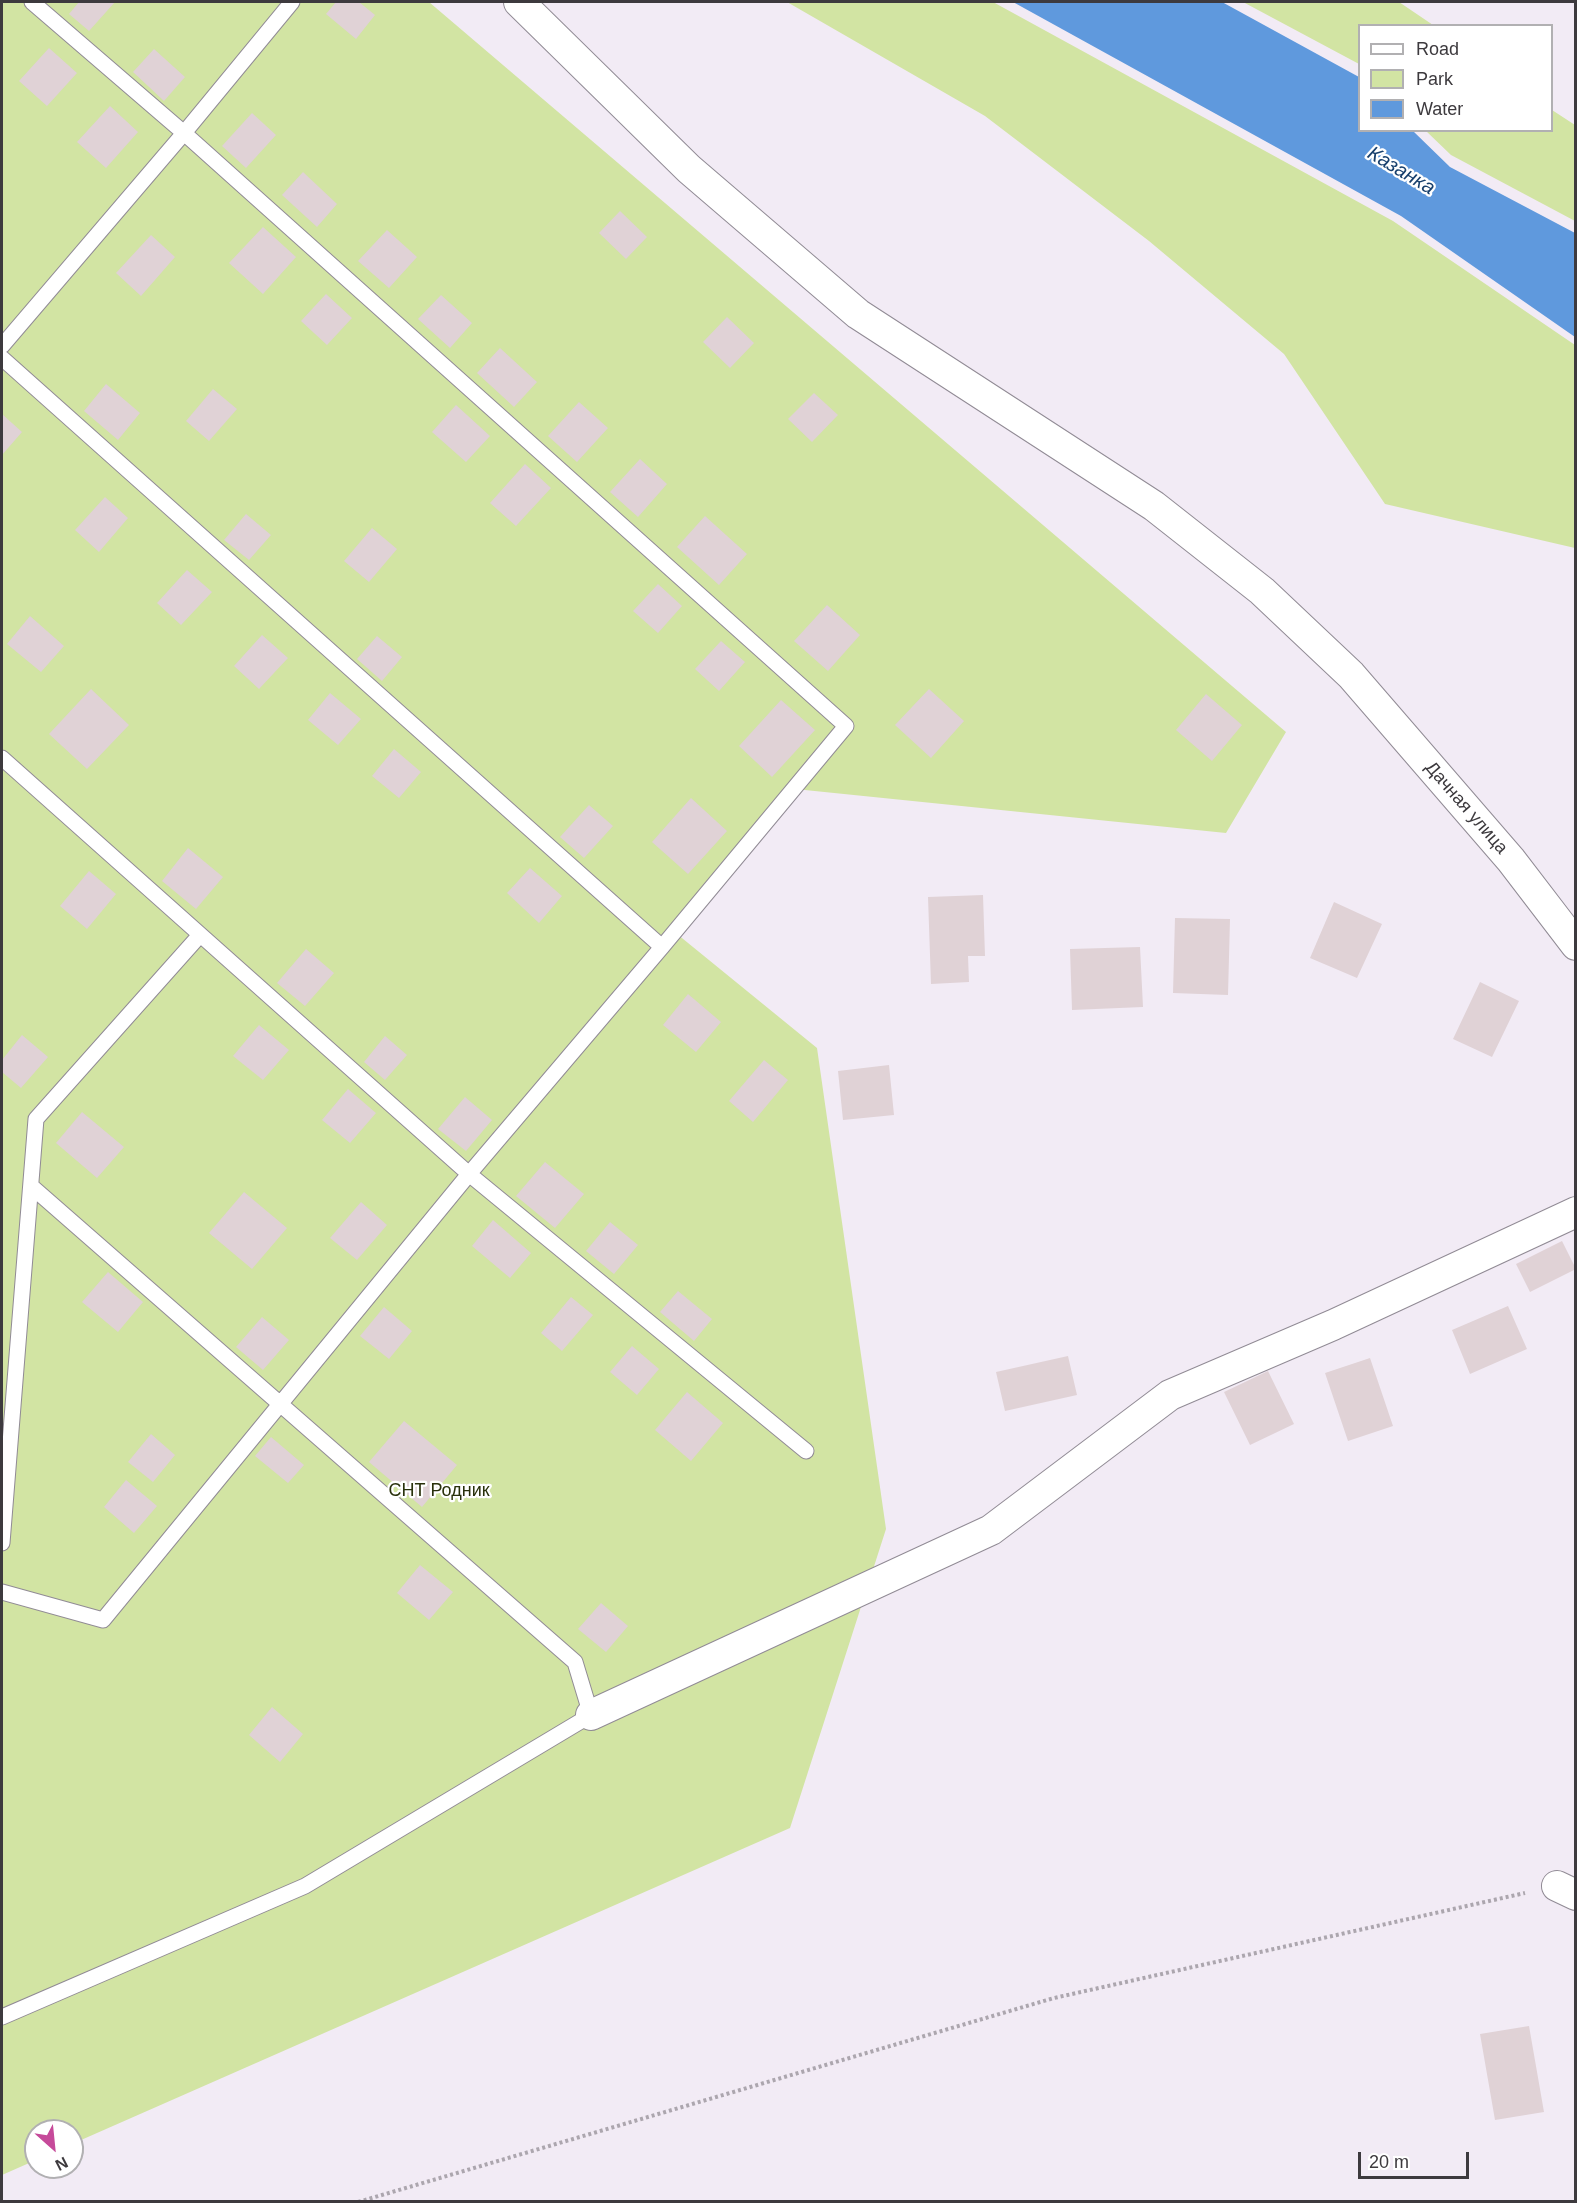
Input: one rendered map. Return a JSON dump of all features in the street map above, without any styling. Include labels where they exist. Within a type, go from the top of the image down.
[{"type":"street","name":"Дачная улица","points":[[519,2],[689,169],[858,314],[1154,506],[1262,591],[1351,675],[1510,860],[1575,945]]},
{"type":"street","points":[[591,1715],[991,1530],[1170,1395],[1333,1325],[1575,1212]]},
{"type":"lane","points":[[2,1592],[103,1620],[469,1174],[846,726],[184,133],[32,2]]},
{"type":"lane","points":[[2,346],[184,133],[292,2]]},
{"type":"lane","points":[[2,358],[662,947]]},
{"type":"lane","points":[[2,758],[469,1174],[806,1451]]},
{"type":"lane","points":[[2,1544],[36,1119],[200,934]]},
{"type":"lane","points":[[2,2017],[305,1886],[591,1715],[575,1662],[31,1186]]},
{"type":"path","points":[[358,2202],[1054,1998],[1566,1890]]},
{"type":"green space","name":"СНТ Родник","points":[[2,2],[429,2],[1286,732],[1226,833],[795,789],[677,934],[817,1048],[886,1529],[790,1828],[84,2139],[84,2119],[24,2119],[24,2165],[2,2175]]},
{"type":"green space","points":[[787,2],[993,2],[1393,221],[1575,345],[1575,548],[1385,504],[1284,354],[1149,241],[985,116]]},
{"type":"green space","points":[[1243,2],[1399,2],[1432,24],[1358,24],[1358,63]]},
{"type":"green space","points":[[1553,111],[1575,125],[1575,221],[1451,155],[1427,132],[1553,132]]},
{"type":"water","name":"Казанка","points":[[1013,2],[1222,2],[1358,76],[1358,132],[1414,132],[1450,167],[1575,233],[1575,337],[1401,216]]},
{"type":"building","points":[[79,2],[115,2],[89,31],[69,14]]},
{"type":"building","points":[[336,2],[359,2],[375,15],[356,39],[326,14]]},
{"type":"building","points":[[49,48],[77,73],[47,106],[19,81]]},
{"type":"building","points":[[154,49],[185,77],[164,101],[133,72]]},
{"type":"building","points":[[110,106],[138,132],[106,168],[77,142]]},
{"type":"building","points":[[252,113],[276,135],[246,168],[222,146]]},
{"type":"building","points":[[303,172],[337,204],[317,227],[282,195]]},
{"type":"building","points":[[620,211],[647,237],[626,259],[599,233]]},
{"type":"building","points":[[263,227],[296,257],[263,294],[229,263]]},
{"type":"building","points":[[387,230],[417,257],[389,288],[358,261]]},
{"type":"building","points":[[151,235],[175,257],[141,296],[116,273]]},
{"type":"building","points":[[326,294],[352,318],[327,345],[301,321]]},
{"type":"building","points":[[441,295],[472,323],[450,348],[418,319]]},
{"type":"building","points":[[727,317],[754,343],[730,368],[703,342]]},
{"type":"building","points":[[500,348],[537,382],[514,407],[477,373]]},
{"type":"building","points":[[106,384],[140,413],[118,440],[84,411]]},
{"type":"building","points":[[213,389],[237,409],[209,441],[186,421]]},
{"type":"building","points":[[814,393],[838,415],[812,442],[788,419]]},
{"type":"building","points":[[579,402],[608,428],[577,462],[548,436]]},
{"type":"building","points":[[456,405],[490,436],[466,462],[432,432]]},
{"type":"building","points":[[2,414],[22,432],[2,455]]},
{"type":"building","points":[[640,459],[667,484],[638,517],[610,492]]},
{"type":"building","points":[[525,464],[551,488],[516,526],[490,503]]},
{"type":"building","points":[[105,497],[128,518],[99,552],[75,530]]},
{"type":"building","points":[[246,514],[271,535],[249,560],[224,540]]},
{"type":"building","points":[[705,516],[747,554],[719,585],[677,547]]},
{"type":"building","points":[[372,528],[397,549],[369,582],[344,561]]},
{"type":"building","points":[[187,570],[212,592],[181,625],[157,603]]},
{"type":"building","points":[[658,584],[682,606],[658,633],[633,611]]},
{"type":"building","points":[[827,605],[860,635],[828,671],[794,641]]},
{"type":"building","points":[[30,616],[64,646],[41,672],[7,644]]},
{"type":"building","points":[[262,635],[288,658],[259,689],[234,666]]},
{"type":"building","points":[[377,636],[402,657],[382,681],[357,659]]},
{"type":"building","points":[[721,641],[745,662],[719,691],[695,669]]},
{"type":"building","points":[[91,689],[129,725],[87,769],[49,734]]},
{"type":"building","points":[[929,689],[964,721],[931,758],[895,725]]},
{"type":"building","points":[[330,693],[361,719],[338,745],[308,720]]},
{"type":"building","points":[[1206,694],[1242,725],[1212,761],[1176,730]]},
{"type":"building","points":[[781,700],[815,730],[772,777],[739,746]]},
{"type":"building","points":[[394,749],[421,772],[399,798],[372,776]]},
{"type":"building","points":[[691,798],[727,831],[688,874],[652,842]]},
{"type":"building","points":[[589,805],[613,826],[584,858],[560,837]]},
{"type":"building","points":[[188,848],[223,877],[196,909],[162,881]]},
{"type":"building","points":[[530,868],[562,896],[539,923],[507,893]]},
{"type":"building","points":[[89,871],[116,894],[87,929],[60,906]]},
{"type":"building","points":[[983,895],[985,956],[968,956],[969,982],[931,984],[928,897]]},
{"type":"building","points":[[1334,902],[1382,924],[1357,978],[1310,958]]},
{"type":"building","points":[[1175,918],[1230,919],[1228,995],[1173,993]]},
{"type":"building","points":[[1140,947],[1143,1007],[1072,1010],[1070,949]]},
{"type":"building","points":[[306,949],[334,973],[305,1006],[277,983]]},
{"type":"building","points":[[1480,982],[1519,1001],[1492,1057],[1453,1039]]},
{"type":"building","points":[[688,994],[721,1022],[696,1052],[663,1025]]},
{"type":"building","points":[[259,1025],[289,1050],[263,1080],[233,1056]]},
{"type":"building","points":[[22,1035],[48,1057],[21,1088],[2,1072],[2,1060]]},
{"type":"building","points":[[385,1036],[407,1055],[385,1080],[364,1062]]},
{"type":"building","points":[[764,1060],[788,1080],[753,1122],[729,1101]]},
{"type":"building","points":[[889,1065],[894,1115],[843,1120],[838,1071]]},
{"type":"building","points":[[348,1089],[376,1113],[350,1143],[322,1120]]},
{"type":"building","points":[[465,1097],[492,1120],[466,1151],[438,1129]]},
{"type":"building","points":[[82,1112],[124,1147],[97,1178],[56,1143]]},
{"type":"building","points":[[545,1162],[584,1194],[555,1228],[516,1196]]},
{"type":"building","points":[[244,1192],[287,1228],[252,1269],[209,1233]]},
{"type":"building","points":[[361,1202],[387,1225],[357,1260],[330,1238]]},
{"type":"building","points":[[493,1220],[531,1253],[510,1278],[472,1246]]},
{"type":"building","points":[[610,1222],[638,1245],[614,1274],[586,1251]]},
{"type":"building","points":[[1562,1241],[1576,1269],[1530,1292],[1516,1264]]},
{"type":"building","points":[[108,1272],[143,1302],[118,1332],[82,1302]]},
{"type":"building","points":[[678,1291],[712,1319],[694,1341],[660,1312]]},
{"type":"building","points":[[571,1297],[593,1315],[562,1351],[541,1333]]},
{"type":"building","points":[[1508,1306],[1527,1349],[1470,1374],[1452,1330]]},
{"type":"building","points":[[384,1307],[412,1331],[389,1359],[360,1336]]},
{"type":"building","points":[[262,1317],[289,1340],[263,1370],[236,1347]]},
{"type":"building","points":[[632,1346],[659,1369],[637,1395],[610,1372]]},
{"type":"building","points":[[1068,1356],[1077,1395],[1005,1411],[996,1372]]},
{"type":"building","points":[[1370,1358],[1393,1426],[1348,1441],[1325,1373]]},
{"type":"building","points":[[1268,1371],[1294,1424],[1250,1445],[1224,1392]]},
{"type":"building","points":[[687,1392],[723,1423],[691,1461],[655,1430]]},
{"type":"building","points":[[404,1421],[457,1465],[422,1507],[369,1462]]},
{"type":"building","points":[[151,1434],[175,1455],[153,1482],[128,1462]]},
{"type":"building","points":[[271,1437],[304,1465],[288,1483],[255,1456]]},
{"type":"building","points":[[126,1480],[157,1506],[134,1533],[104,1507]]},
{"type":"building","points":[[420,1565],[453,1592],[429,1620],[397,1593]]},
{"type":"building","points":[[601,1603],[628,1626],[606,1652],[578,1629]]},
{"type":"building","points":[[272,1707],[303,1734],[280,1762],[249,1735]]},
{"type":"building","points":[[1529,2026],[1544,2112],[1495,2120],[1480,2034]]}]
